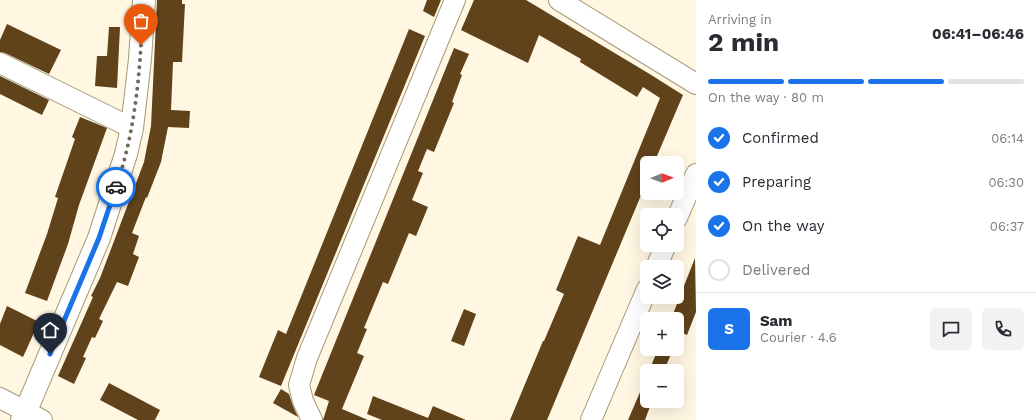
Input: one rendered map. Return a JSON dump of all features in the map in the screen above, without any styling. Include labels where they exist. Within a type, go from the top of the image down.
[{"type":"main road","points":[[30,417],[99,238],[126,154],[132,128],[140,59],[144,0]]},
{"type":"street","points":[[312,420],[299,385],[306,358],[455,0]]},
{"type":"street","points":[[559,0],[696,84]]},
{"type":"street","points":[[0,63],[132,128]]},
{"type":"street","points":[[681,208],[696,174]]},
{"type":"street","points":[[591,420],[641,304]]},
{"type":"street","points":[[0,398],[30,417]]},
{"type":"building","points":[[157,0],[182,0],[182,4],[185,4],[182,62],[173,62],[171,110],[190,111],[189,128],[168,127],[161,162],[132,233],[139,236],[133,254],[139,257],[128,286],[117,282],[99,319],[103,321],[95,338],[92,337],[83,357],[86,358],[74,384],[58,376],[93,297],[91,296],[100,278],[144,162],[151,126]]},
{"type":"building","points":[[427,0],[441,0],[434,17],[423,11]]},
{"type":"building","points":[[474,0],[526,0],[683,95],[657,156],[640,156],[640,198],[547,420],[510,420],[564,294],[556,290],[578,236],[600,245],[660,98],[643,87],[637,97],[580,62],[581,59],[539,35],[528,63],[461,30]]},
{"type":"building","points":[[7,24],[61,50],[49,74],[0,52],[0,40]]},
{"type":"building","points":[[109,27],[120,27],[117,88],[95,86],[97,56],[107,56]]},
{"type":"building","points":[[409,29],[425,36],[281,386],[259,377],[278,330],[286,334]]},
{"type":"building","points":[[454,48],[469,54],[460,74],[462,75],[452,102],[454,103],[434,152],[427,149],[418,171],[423,173],[412,200],[428,207],[416,236],[409,233],[388,284],[383,282],[364,328],[367,329],[357,353],[364,356],[342,409],[368,420],[323,420],[329,401],[314,395]]},
{"type":"building","points":[[0,76],[49,100],[42,115],[0,94]]},
{"type":"building","points":[[80,117],[107,128],[79,205],[68,244],[47,301],[25,293],[47,234],[58,198],[55,197],[75,139],[72,137]]},
{"type":"building","points":[[695,258],[696,312],[687,335],[684,334],[684,312],[674,312],[677,304],[684,304],[684,286]]},
{"type":"building","points":[[7,306],[39,322],[23,357],[0,345],[0,324]]},
{"type":"building","points":[[464,309],[476,314],[464,346],[451,341]]},
{"type":"building","points":[[655,356],[670,356],[667,364],[652,364]]},
{"type":"building","points":[[109,383],[160,410],[155,420],[138,420],[100,400]]},
{"type":"building","points":[[281,389],[289,394],[298,417],[273,403]]},
{"type":"building","points":[[640,392],[640,408],[649,408],[645,420],[628,420]]},
{"type":"building","points":[[373,396],[428,418],[433,406],[466,420],[382,420],[367,414]]},
{"type":"way so far","points":[[116,187],[132,128],[141,45]]},
{"type":"route","points":[[50,354],[99,238],[116,187]]}]
